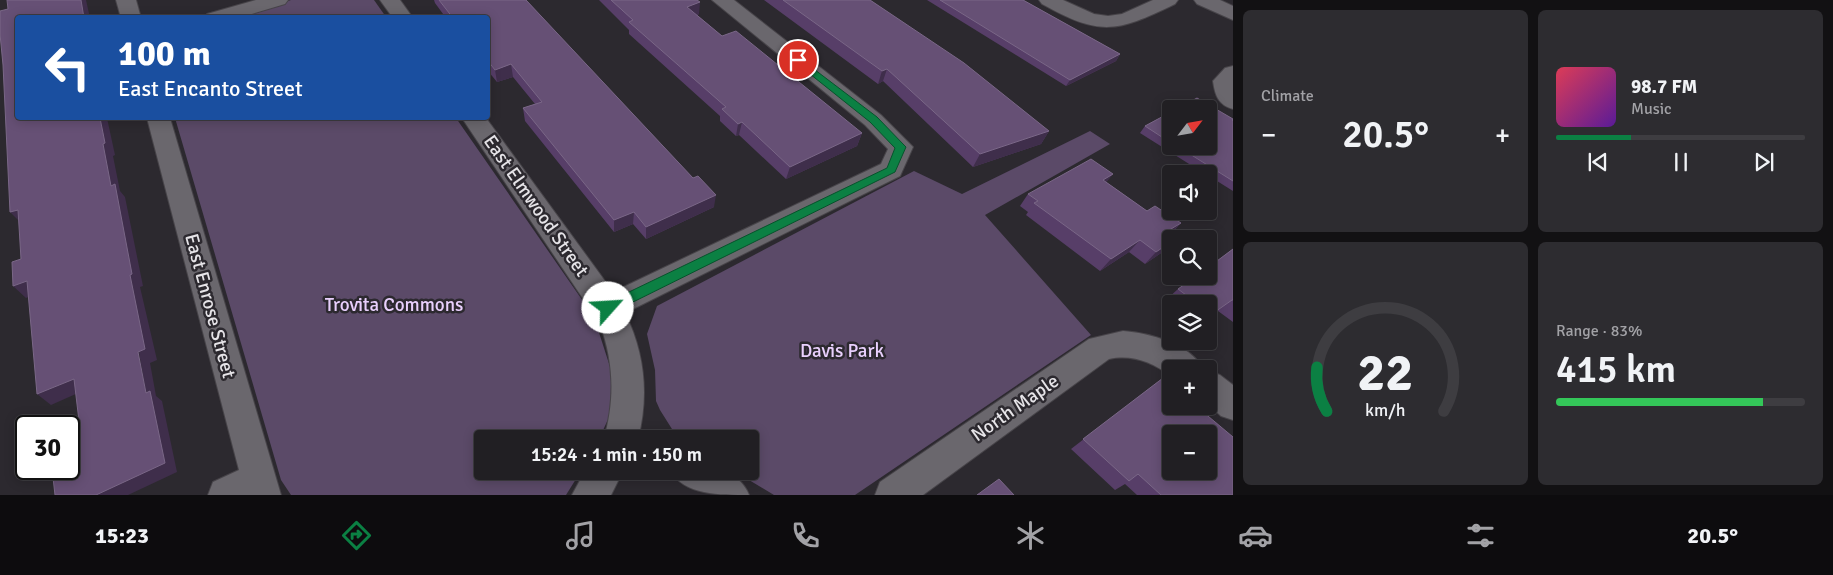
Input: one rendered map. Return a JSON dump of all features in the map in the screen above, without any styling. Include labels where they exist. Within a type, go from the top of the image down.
[{"type":"street","points":[[126,0],[130,15]]},
{"type":"street","points":[[390,0],[401,15]]},
{"type":"street","points":[[608,308],[892,170],[900,147],[874,120],[722,0]]},
{"type":"street","points":[[1049,0],[1082,16],[1103,21],[1128,19],[1168,0]]},
{"type":"street","points":[[1204,0],[1233,14]]},
{"type":"street","points":[[223,15],[264,2]]},
{"type":"street","name":"East Enrose Street","points":[[159,120],[260,487]]},
{"type":"street","name":"East Elmwood Street","points":[[475,120],[608,308],[619,328],[630,373],[629,401],[624,430]]},
{"type":"street","name":"North Maple","points":[[893,495],[1100,348],[1120,343],[1144,347],[1173,360]]},
{"type":"street","points":[[1217,392],[1233,405]]},
{"type":"street","points":[[590,495],[600,480]]},
{"type":"street","points":[[704,480],[731,495]]},
{"type":"street","points":[[226,495],[260,487]]},
{"type":"green space","points":[[291,0],[374,0],[385,15],[239,15]]},
{"type":"green space","name":"Trovita Commons","points":[[176,120],[457,120],[594,317],[612,373],[610,415],[603,430],[474,430],[474,480],[575,480],[566,495],[291,495],[281,480]]},
{"type":"green space","name":"Davis Park","points":[[1090,131],[1110,144],[985,215],[1091,335],[855,495],[774,495],[749,480],[759,480],[759,430],[673,430],[656,401],[655,370],[647,334],[657,306],[914,171],[962,194]]},
{"type":"building","points":[[7,0],[81,0],[84,15],[15,15],[15,120],[100,120],[111,186],[115,184],[132,274],[130,275],[145,349],[138,352],[146,393],[150,391],[165,463],[96,495],[55,495],[53,480],[80,480],[80,415],[78,415],[74,379],[37,394],[27,281],[13,286],[12,262],[21,259],[18,210],[10,212],[0,11],[8,9]]},
{"type":"building","points":[[439,0],[526,0],[693,178],[698,176],[716,195],[646,227],[634,212],[614,220],[523,108],[542,102],[511,64],[495,70],[490,64],[490,15],[451,15]]},
{"type":"building","points":[[611,0],[697,0],[700,2],[687,7],[722,36],[736,31],[862,133],[790,167],[742,122],[738,124],[722,109],[726,107],[629,22],[633,20]]},
{"type":"building","points":[[783,0],[870,0],[964,63],[1049,131],[980,154],[887,69],[882,71]]},
{"type":"building","points":[[940,0],[1023,0],[1120,54],[1070,80]]},
{"type":"building","points":[[1218,110],[1233,119],[1233,181],[1217,171],[1217,165],[1207,165],[1191,155],[1218,155]]},
{"type":"building","points":[[1162,117],[1162,137],[1145,126]]},
{"type":"building","points":[[1091,159],[1113,174],[1103,180],[1147,211],[1155,206],[1162,211],[1162,220],[1176,220],[1181,223],[1169,230],[1162,230],[1162,248],[1156,252],[1140,240],[1111,259],[1034,203],[1038,201],[1028,194]]},
{"type":"building","points":[[1233,249],[1233,300],[1217,310],[1217,295],[1186,295],[1178,289],[1184,285],[1217,285],[1217,261]]},
{"type":"building","points":[[1162,379],[1162,415],[1207,415],[1233,437],[1233,495],[1161,495],[1138,474],[1129,481],[1083,439]]},
{"type":"building","points":[[999,479],[1014,495],[977,495]]},
{"type":"route","points":[[608,308],[892,170],[900,147],[874,120],[798,60]]}]
